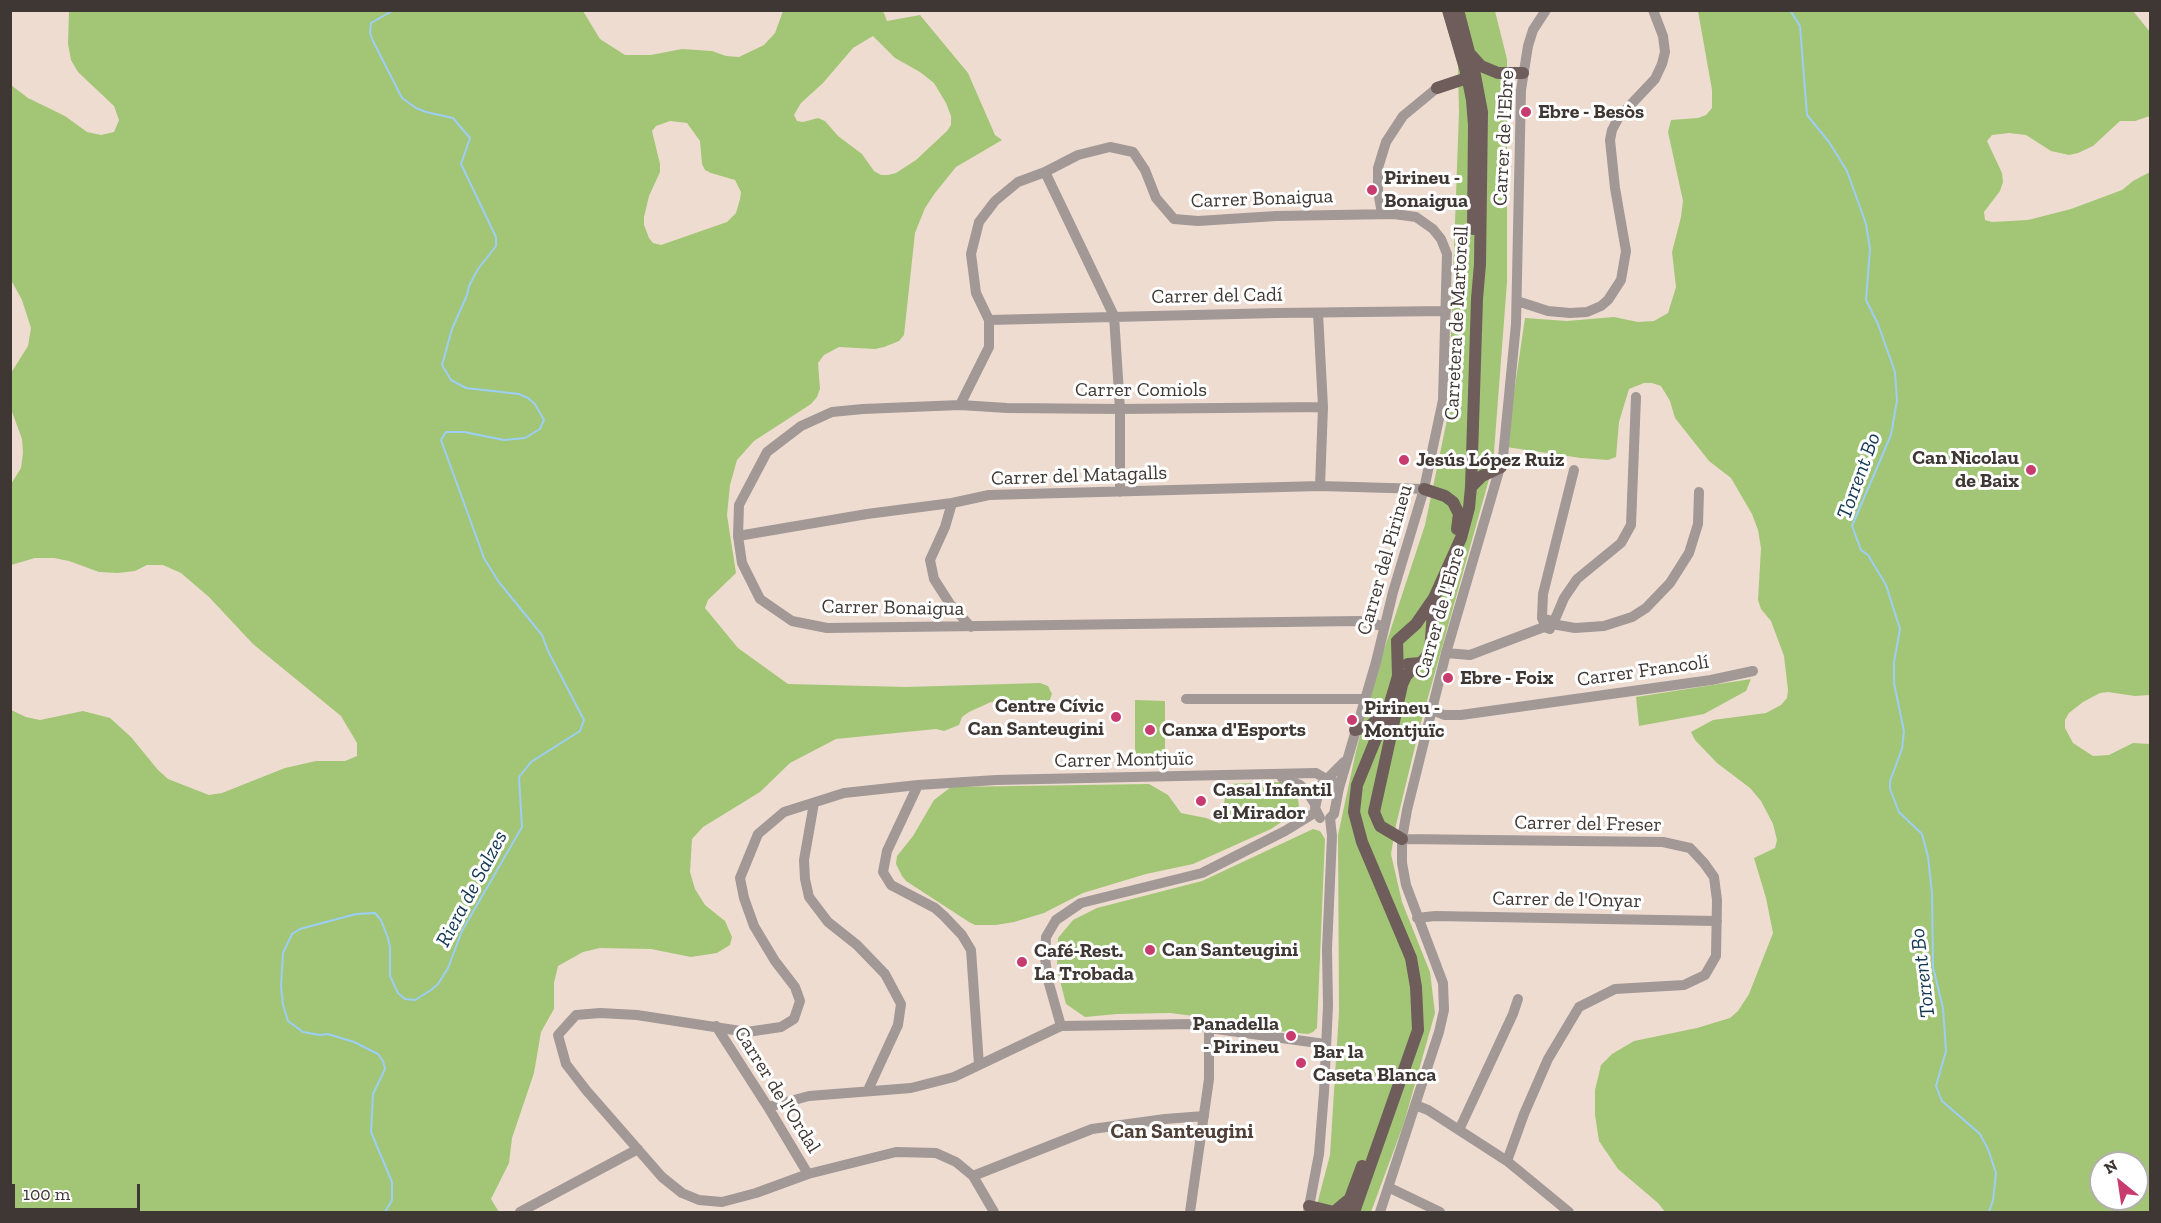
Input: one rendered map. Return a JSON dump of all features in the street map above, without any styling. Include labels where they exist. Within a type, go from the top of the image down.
[{"type":"main road","points":[[1448,10],[1466,56],[1498,73],[1523,73]]},
{"type":"main road","name":"Carretera de Martorell","points":[[1434,598],[1464,530],[1471,487],[1477,299],[1482,228],[1478,104],[1458,10]]},
{"type":"main road","points":[[1437,88],[1459,77],[1469,67],[1465,50],[1466,39]]},
{"type":"main road","points":[[1459,77],[1466,56]]},
{"type":"main road","points":[[1477,299],[1473,234],[1474,125],[1485,85],[1489,78],[1498,73]]},
{"type":"main road","points":[[1459,77],[1476,89],[1478,104]]},
{"type":"main road","points":[[1471,487],[1482,476],[1501,467]]},
{"type":"main road","points":[[1424,489],[1450,499],[1458,509],[1459,522],[1449,563]]},
{"type":"main road","points":[[1347,1212],[1356,1205],[1418,1030],[1416,987],[1411,958],[1362,842],[1354,812],[1357,785],[1388,710],[1398,676],[1397,641],[1416,624],[1434,598]]},
{"type":"main road","points":[[1355,730],[1370,726],[1388,710],[1406,676],[1428,657],[1434,598]]},
{"type":"main road","points":[[1406,632],[1419,631],[1430,642]]},
{"type":"main road","points":[[1398,656],[1405,663],[1416,665]]},
{"type":"main road","points":[[1402,686],[1374,812],[1380,826],[1402,839]]},
{"type":"main road","points":[[1347,1212],[1358,1187],[1360,1172],[1417,1012]]},
{"type":"main road","points":[[1356,1205],[1360,1172]]},
{"type":"main road","points":[[1309,1209],[1334,1212],[1345,1204],[1356,1205]]},
{"type":"street","name":"Carrer de l'Ebre","points":[[1380,1212],[1439,1032],[1445,1001],[1443,983],[1417,918],[1405,879],[1402,839],[1407,810],[1446,653],[1501,467],[1514,356],[1523,73],[1533,30],[1546,10]]},
{"type":"street","points":[[1517,301],[1548,311],[1587,312],[1608,300],[1621,280],[1626,251],[1609,147],[1610,135],[1619,117],[1655,79],[1662,64],[1665,52],[1663,36],[1653,10]]},
{"type":"street","points":[[1382,214],[1378,191],[1378,168],[1386,142],[1403,116],[1437,88]]},
{"type":"street","name":"Carrer Bonaigua","points":[[1383,626],[1359,621],[827,628],[792,621],[760,599],[742,562],[738,536],[739,505],[767,452],[801,426],[832,412],[960,405],[989,347],[989,320],[976,293],[971,254],[979,222],[995,201],[1018,182],[1045,172],[1078,155],[1110,147],[1133,152],[1145,170],[1156,198],[1174,219],[1198,221],[1276,216],[1394,214]]},
{"type":"street","points":[[1045,172],[1114,316],[1120,409],[1120,492]]},
{"type":"street","points":[[1367,214],[1378,191]]},
{"type":"street","points":[[1378,191],[1394,214]]},
{"type":"street","name":"Carrer del Pirineu","points":[[1309,1209],[1319,1154],[1325,1044],[1332,836],[1330,818],[1334,814],[1347,757],[1376,662],[1383,626],[1424,489],[1443,400],[1447,254],[1441,239],[1433,229],[1416,218],[1394,214]]},
{"type":"street","name":"Carrer del Cadí","points":[[989,320],[1446,311]]},
{"type":"street","points":[[1318,313],[1323,407],[1320,486]]},
{"type":"street","points":[[1446,653],[1470,655],[1548,624],[1556,616],[1564,598],[1577,579],[1621,543],[1630,525],[1636,397]]},
{"type":"street","name":"Carrer Comiols","points":[[960,405],[1007,408],[1120,409],[1323,407]]},
{"type":"street","points":[[1574,470],[1543,594],[1542,618],[1548,624],[1585,628],[1604,626],[1632,617],[1646,608],[1670,583],[1689,553],[1698,524],[1699,492]]},
{"type":"street","name":"Carrer del Matagalls","points":[[738,536],[867,514],[952,503],[989,495],[1320,486],[1424,489]]},
{"type":"street","points":[[952,503],[945,527],[930,560],[934,579],[950,604],[971,627]]},
{"type":"street","name":"Carrer Francolí","points":[[1432,710],[1444,715],[1461,715],[1711,680],[1753,671]]},
{"type":"street","points":[[1186,699],[1364,699]]},
{"type":"street","name":"Carrer del Pirineu","points":[[1315,808],[1322,783],[1342,766],[1347,757]]},
{"type":"street","name":"Carrer Montjuïc","points":[[716,1026],[747,1032],[781,1027],[794,1019],[800,1001],[795,987],[753,926],[740,878],[758,834],[784,812],[844,793],[996,780],[1311,773],[1320,774],[1328,780]]},
{"type":"street","points":[[1272,775],[1292,780],[1300,785],[1308,793],[1320,818],[1330,818]]},
{"type":"street","points":[[1328,780],[1335,782],[1339,788]]},
{"type":"street","points":[[918,785],[887,851],[883,872],[891,885],[935,908],[962,935],[971,950],[979,1065]]},
{"type":"street","points":[[814,803],[804,860],[809,897],[828,922],[857,945],[885,974],[901,1004],[898,1025],[868,1090]]},
{"type":"street","points":[[1061,1026],[1048,980],[1045,958],[1046,937],[1056,920],[1081,903],[1202,873],[1285,831],[1315,808]]},
{"type":"street","name":"Carrer del Freser","points":[[1402,839],[1663,842],[1690,848],[1704,862],[1714,878],[1716,956],[1705,975],[1684,985],[1616,989],[1579,1007],[1548,1059],[1507,1161]]},
{"type":"street","name":"Carrer de l'Onyar","points":[[1417,918],[1436,916],[1716,921]]},
{"type":"street","points":[[1459,1130],[1506,1032],[1518,999]]},
{"type":"street","points":[[716,1026],[637,1015],[600,1013],[576,1015],[558,1035],[566,1064],[586,1090],[662,1177],[682,1193],[699,1200],[722,1202],[756,1193],[808,1174],[896,1152],[936,1153],[956,1162],[973,1176],[994,1212]]},
{"type":"street","points":[[768,1107],[809,1096],[911,1088],[954,1077],[1061,1026],[1194,1024],[1325,1044]]},
{"type":"street","name":"Carrer de l'Ordal","points":[[716,1026],[808,1174]]},
{"type":"street","points":[[1190,1212],[1209,1078],[1209,1028]]},
{"type":"street","points":[[1415,1105],[1428,1110],[1507,1161],[1569,1212]]},
{"type":"street","points":[[973,1176],[1092,1129],[1204,1116]]},
{"type":"street","points":[[520,1212],[638,1149]]},
{"type":"street","points":[[1388,1187],[1440,1212]]},
{"type":"green space","points":[[69,11],[583,11],[600,39],[625,55],[651,55],[682,49],[712,51],[726,56],[739,57],[764,45],[775,33],[783,11],[883,11],[887,21],[920,15],[968,73],[995,135],[1002,140],[956,167],[925,208],[915,233],[904,335],[899,341],[884,347],[875,349],[839,347],[824,355],[818,363],[820,389],[817,397],[811,404],[754,441],[737,460],[730,485],[727,515],[736,573],[708,600],[705,608],[738,648],[788,684],[906,687],[1040,683],[1048,686],[1052,694],[1049,702],[1016,704],[991,702],[969,712],[962,717],[959,725],[944,731],[936,729],[836,739],[790,763],[760,792],[703,827],[692,839],[690,872],[695,889],[705,905],[725,921],[732,937],[730,945],[717,953],[691,957],[651,949],[600,948],[583,952],[558,966],[554,983],[554,1009],[541,1032],[534,1073],[512,1138],[509,1163],[491,1199],[499,1212],[11,1212],[11,710],[40,720],[83,711],[110,718],[131,737],[168,779],[209,795],[222,793],[285,768],[316,761],[345,761],[357,756],[357,743],[341,716],[253,644],[209,597],[181,573],[163,565],[147,565],[135,571],[118,573],[99,572],[54,558],[35,558],[11,565],[11,484],[21,468],[23,453],[22,439],[11,409],[11,373],[28,346],[31,328],[22,300],[11,280],[11,85],[28,98],[65,116],[87,132],[101,135],[114,132],[119,120],[114,106],[78,72],[71,60],[68,44]],"holes":[[[873,36],[895,58],[934,83],[951,116],[951,125],[947,131],[916,160],[896,173],[888,175],[881,175],[874,171],[862,154],[838,136],[825,121],[818,118],[803,122],[797,121],[794,115],[801,103],[823,83],[853,48]],[[670,121],[687,123],[700,141],[702,164],[705,170],[735,180],[741,192],[736,213],[727,222],[661,245],[653,243],[649,238],[644,225],[644,217],[649,196],[660,172],[652,131],[656,126]]]},
{"type":"green space","points":[[1442,11],[1495,11],[1507,59],[1507,282],[1493,465],[1420,726],[1391,854],[1402,902],[1430,972],[1435,1013],[1404,1123],[1371,1212],[1315,1212],[1330,1155],[1339,1012],[1338,835],[1356,751],[1378,668],[1425,525],[1448,415],[1459,112],[1458,65]]},
{"type":"green space","points":[[1698,11],[2133,11],[2150,32],[2150,116],[2135,121],[2120,121],[2093,146],[2069,155],[2051,151],[2026,135],[2009,133],[1992,135],[1987,141],[2002,173],[2003,182],[2000,191],[1984,212],[1985,220],[1992,222],[2028,220],[2071,209],[2122,190],[2150,172],[2150,695],[2100,693],[2069,713],[2065,720],[2065,728],[2073,743],[2093,756],[2109,755],[2133,743],[2150,744],[2150,1212],[1665,1212],[1658,1203],[1618,1169],[1599,1141],[1595,1115],[1595,1090],[1601,1065],[1612,1054],[1634,1041],[1697,1028],[1730,1018],[1738,1011],[1749,994],[1773,933],[1766,898],[1754,858],[1775,848],[1777,840],[1773,824],[1761,801],[1750,788],[1717,763],[1695,740],[1691,732],[1713,720],[1766,713],[1781,705],[1787,698],[1788,690],[1784,656],[1771,621],[1761,609],[1758,600],[1761,548],[1752,514],[1731,478],[1709,461],[1675,418],[1670,401],[1661,386],[1644,383],[1629,389],[1619,422],[1616,457],[1608,460],[1581,458],[1506,447],[1525,318],[1567,321],[1614,317],[1638,322],[1654,321],[1668,313],[1676,287],[1672,252],[1683,201],[1668,132],[1671,120],[1698,118],[1706,115],[1712,108],[1712,90]]},
{"type":"green space","points":[[1751,679],[1746,691],[1704,714],[1639,726],[1636,697]]},
{"type":"green space","name":"Canxa d'Esports","points":[[1135,700],[1165,701],[1165,759],[1135,760]]},
{"type":"green space","points":[[1280,782],[1289,784],[1297,792],[1299,806],[1289,817],[1271,829],[1193,864],[1146,874],[1083,893],[1044,913],[1014,922],[975,925],[906,881],[896,864],[897,856],[913,836],[934,800],[951,787],[1149,784],[1168,795],[1181,813],[1206,818],[1221,824],[1227,784]]},
{"type":"green space","points":[[1313,829],[1320,831],[1325,839],[1317,1028],[1313,1032],[1308,1034],[1279,1031],[1170,1013],[1085,1017],[1066,1004],[1057,969],[1058,938],[1073,920],[1097,908],[1202,881]]},
{"type":"waterway","name":"Riera de Salzes","points":[[385,1212],[392,1200],[392,1182],[371,1132],[373,1094],[385,1069],[383,1061],[378,1054],[354,1042],[328,1034],[303,1032],[288,1021],[281,986],[283,953],[292,934],[300,929],[356,914],[375,913],[381,920],[388,938],[390,976],[398,993],[405,999],[415,1000],[431,990],[438,984],[448,968],[462,931],[522,827],[519,777],[531,762],[580,731],[584,720],[542,635],[498,581],[484,558],[441,440],[446,432],[464,432],[504,440],[525,438],[540,429],[544,420],[535,404],[528,398],[519,394],[466,388],[451,380],[442,365],[452,329],[469,286],[478,269],[496,246],[496,237],[461,164],[470,138],[453,118],[426,112],[402,98],[373,41],[370,33],[371,23],[394,10]]},
{"type":"waterway","name":"Torrent Bo","points":[[1790,10],[1800,26],[1807,115],[1829,142],[1847,171],[1866,224],[1870,249],[1866,300],[1878,324],[1895,372],[1897,400],[1891,435],[1852,526],[1861,550],[1868,555],[1886,585],[1900,629],[1894,662],[1894,683],[1904,731],[1902,749],[1890,781],[1890,789],[1899,812],[1922,834],[1928,857],[1932,893],[1933,967],[1943,1008],[1946,1051],[1936,1086],[1942,1101],[1980,1134],[1988,1149],[1996,1173],[1993,1200],[1989,1212]]},
{"type":"place","name":"Ebre - Besòs","points":[[1526,112]]},
{"type":"place","name":"Pirineu - Bonaigua","points":[[1372,190]]},
{"type":"place","name":"Jesús López Ruiz","points":[[1404,460]]},
{"type":"place","name":"Can Nicolau de Baix","points":[[2031,470]]},
{"type":"place","name":"Ebre - Foix","points":[[1448,678]]},
{"type":"place","name":"Centre Cívic Can Santeugini","points":[[1116,717]]},
{"type":"place","name":"Pirineu - Montjuïc","points":[[1352,720]]},
{"type":"place","name":"Canxa d'Esports","points":[[1150,730]]},
{"type":"place","name":"Casal Infantil el Mirador","points":[[1201,801]]},
{"type":"place","name":"Can Santeugini","points":[[1150,950]]},
{"type":"place","name":"Café-Rest. La Trobada","points":[[1022,962]]},
{"type":"place","name":"Panadella - Pirineu","points":[[1291,1036]]},
{"type":"place","name":"Bar la Caseta Blanca","points":[[1301,1063]]},
{"type":"district","name":"Can Santeugini","points":[[1182,1132]]}]
